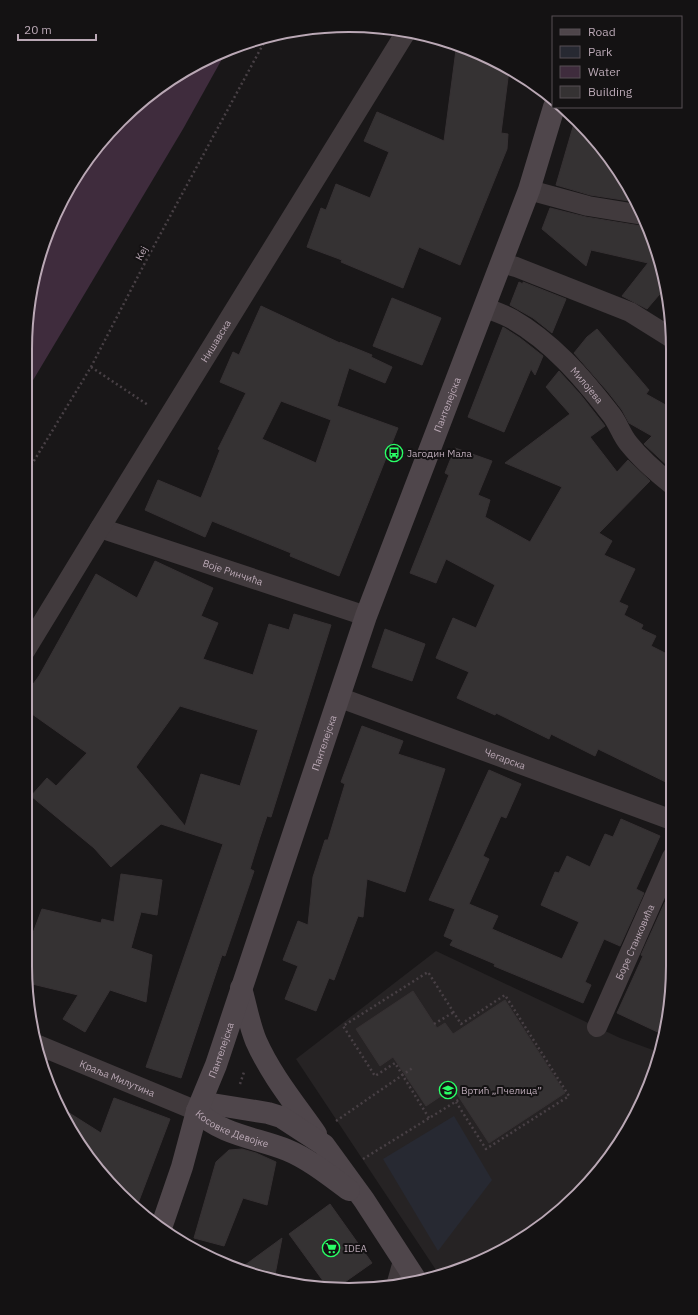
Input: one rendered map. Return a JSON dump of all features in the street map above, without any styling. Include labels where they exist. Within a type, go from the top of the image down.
[{"type":"main road","name":"Пантелејска","points":[[163,1222],[182,1167],[197,1111],[216,1065],[366,616],[529,190],[554,108]]},
{"type":"main road","points":[[241,988],[256,1040],[266,1062],[324,1145]]},
{"type":"main road","name":"Косовке Девојке","points":[[364,1200],[303,1158],[278,1147],[223,1130],[197,1111],[204,1106],[212,1104],[268,1113],[281,1117],[324,1145],[364,1200],[414,1276]]},
{"type":"street","name":"Нишавска","points":[[32,640],[403,37]]},
{"type":"street","points":[[529,190],[588,206],[635,214]]},
{"type":"street","points":[[501,263],[516,267],[630,312],[665,333]]},
{"type":"street","name":"Милојева","points":[[484,307],[521,325],[550,347],[572,367],[612,415],[628,443],[666,479]]},
{"type":"street","name":"Воје Ринчића","points":[[100,528],[366,616]]},
{"type":"street","name":"Чегарска","points":[[338,697],[666,818]]},
{"type":"street","name":"Боре Станковића","points":[[597,1027],[666,871]]},
{"type":"street","name":"Краља Милутина","points":[[43,1047],[197,1111]]},
{"type":"street","points":[[398,1279],[403,1261]]},
{"type":"path","name":"Кеј","points":[[32,464],[92,367],[148,257],[263,44]]},
{"type":"path","points":[[92,367],[152,407]]},
{"type":"path","points":[[429,1118],[395,1063],[376,1076],[343,1026],[428,972],[461,1024],[505,995],[569,1096],[486,1150],[456,1102]]},
{"type":"path","points":[[434,1024],[454,1012]]},
{"type":"path","points":[[239,1087],[246,1066]]},
{"type":"path","points":[[331,1125],[414,1067]]},
{"type":"path","points":[[362,1159],[460,1099]]},
{"type":"shaded area","name":"Вртић „Пчелица”","points":[[436,951],[620,1038],[654,1051],[642,1087],[624,1124],[600,1159],[573,1190],[542,1217],[508,1241],[470,1259],[436,1270],[296,1059]]},
{"type":"green space","points":[[454,1116],[492,1180],[438,1251],[383,1159]]},
{"type":"water","points":[[222,59],[183,129],[32,382],[33,328],[38,287],[56,228],[74,190],[85,173],[111,140],[140,111],[173,85],[191,74]]},
{"type":"building","points":[[456,51],[508,74],[501,133],[508,134],[507,149],[460,265],[419,247],[403,288],[341,262],[342,260],[307,247],[321,208],[326,210],[336,184],[370,198],[389,152],[364,141],[377,112],[444,141]]},
{"type":"building","points":[[573,125],[613,173],[629,201],[590,195],[556,185]]},
{"type":"building","points":[[550,208],[586,217],[641,226],[655,267],[661,293],[647,309],[622,296],[648,263],[591,250],[586,266],[542,229]]},
{"type":"building","points":[[519,282],[523,284],[523,282],[566,299],[552,333],[533,318],[510,305]]},
{"type":"building","points":[[392,298],[441,318],[422,365],[373,346]]},
{"type":"building","points":[[261,306],[340,343],[372,355],[371,357],[392,367],[385,383],[349,368],[337,406],[398,428],[339,576],[290,556],[291,553],[212,521],[205,537],[145,510],[158,480],[201,498],[220,450],[218,449],[246,393],[220,382],[233,352],[239,355]],"holes":[[[281,401],[331,420],[316,463],[262,439]]]},
{"type":"building","points":[[503,327],[543,356],[535,375],[531,369],[504,432],[468,417]]},
{"type":"building","points":[[597,329],[649,390],[646,394],[666,405],[666,464],[644,444],[652,436],[629,423],[622,410],[608,392],[574,353],[587,337]]},
{"type":"building","points":[[559,371],[580,394],[605,426],[590,437],[617,472],[628,460],[650,481],[599,533],[612,541],[604,555],[635,569],[619,602],[628,606],[624,615],[643,625],[641,629],[656,636],[651,646],[666,654],[666,782],[598,749],[595,756],[551,734],[549,739],[496,713],[495,715],[457,698],[469,672],[436,658],[453,618],[476,628],[495,585],[446,559],[436,583],[410,573],[449,475],[445,473],[455,448],[492,461],[478,495],[490,500],[485,517],[530,542],[562,487],[505,463],[570,414],[546,387]]},
{"type":"building","points":[[155,561],[213,588],[201,616],[218,623],[203,659],[253,675],[269,624],[289,630],[294,614],[331,625],[271,817],[267,816],[260,837],[250,869],[254,871],[225,956],[222,955],[181,1078],[146,1067],[223,844],[161,824],[111,867],[94,848],[32,797],[32,795],[47,778],[56,786],[87,753],[32,714],[32,686],[39,676],[96,574],[137,598]],"holes":[[[180,706],[258,730],[240,786],[201,774],[185,826],[136,767]]]},
{"type":"building","points":[[385,629],[425,644],[412,681],[372,667]]},
{"type":"building","points":[[362,726],[403,741],[398,754],[445,769],[405,892],[367,879],[363,917],[358,916],[334,980],[329,978],[316,1011],[285,999],[298,966],[283,960],[298,921],[308,925],[313,877],[325,840],[328,840],[345,784],[341,782]]},
{"type":"building","points":[[489,770],[521,784],[506,818],[501,816],[483,856],[489,859],[469,904],[498,916],[492,929],[562,959],[579,922],[541,905],[555,872],[559,873],[567,856],[590,867],[605,834],[613,837],[621,819],[660,836],[636,889],[644,893],[620,946],[604,939],[585,982],[591,985],[583,1003],[494,966],[495,964],[450,945],[453,940],[444,936],[455,909],[429,900]]},
{"type":"building","points":[[121,874],[162,880],[157,915],[141,912],[131,948],[152,955],[146,1002],[110,990],[85,1032],[63,1019],[78,995],[33,984],[32,935],[42,909],[101,923],[102,919],[114,922]]},
{"type":"building","points":[[666,902],[665,987],[659,1033],[617,1013],[643,956],[641,955]]},
{"type":"building","points":[[413,991],[437,1028],[445,1023],[453,1034],[505,1000],[565,1093],[489,1143],[453,1088],[426,1106],[393,1057],[380,1066],[356,1029]]},
{"type":"building","points":[[114,1098],[170,1119],[138,1202],[111,1175],[98,1159],[85,1142],[68,1112],[101,1133]]},
{"type":"building","points":[[242,1149],[256,1153],[276,1162],[267,1205],[243,1198],[224,1246],[194,1238],[216,1162],[229,1150]]},
{"type":"building","name":"IDEA","points":[[330,1204],[372,1263],[344,1283],[324,1282],[289,1234]]},
{"type":"building","points":[[282,1238],[275,1274],[245,1265]]},
{"type":"place","name":"Јагодин Мала","points":[[394,453]]},
{"type":"place","name":"Вртић „Пчелица”","points":[[448,1090]]},
{"type":"place","name":"IDEA","points":[[331,1248]]}]
